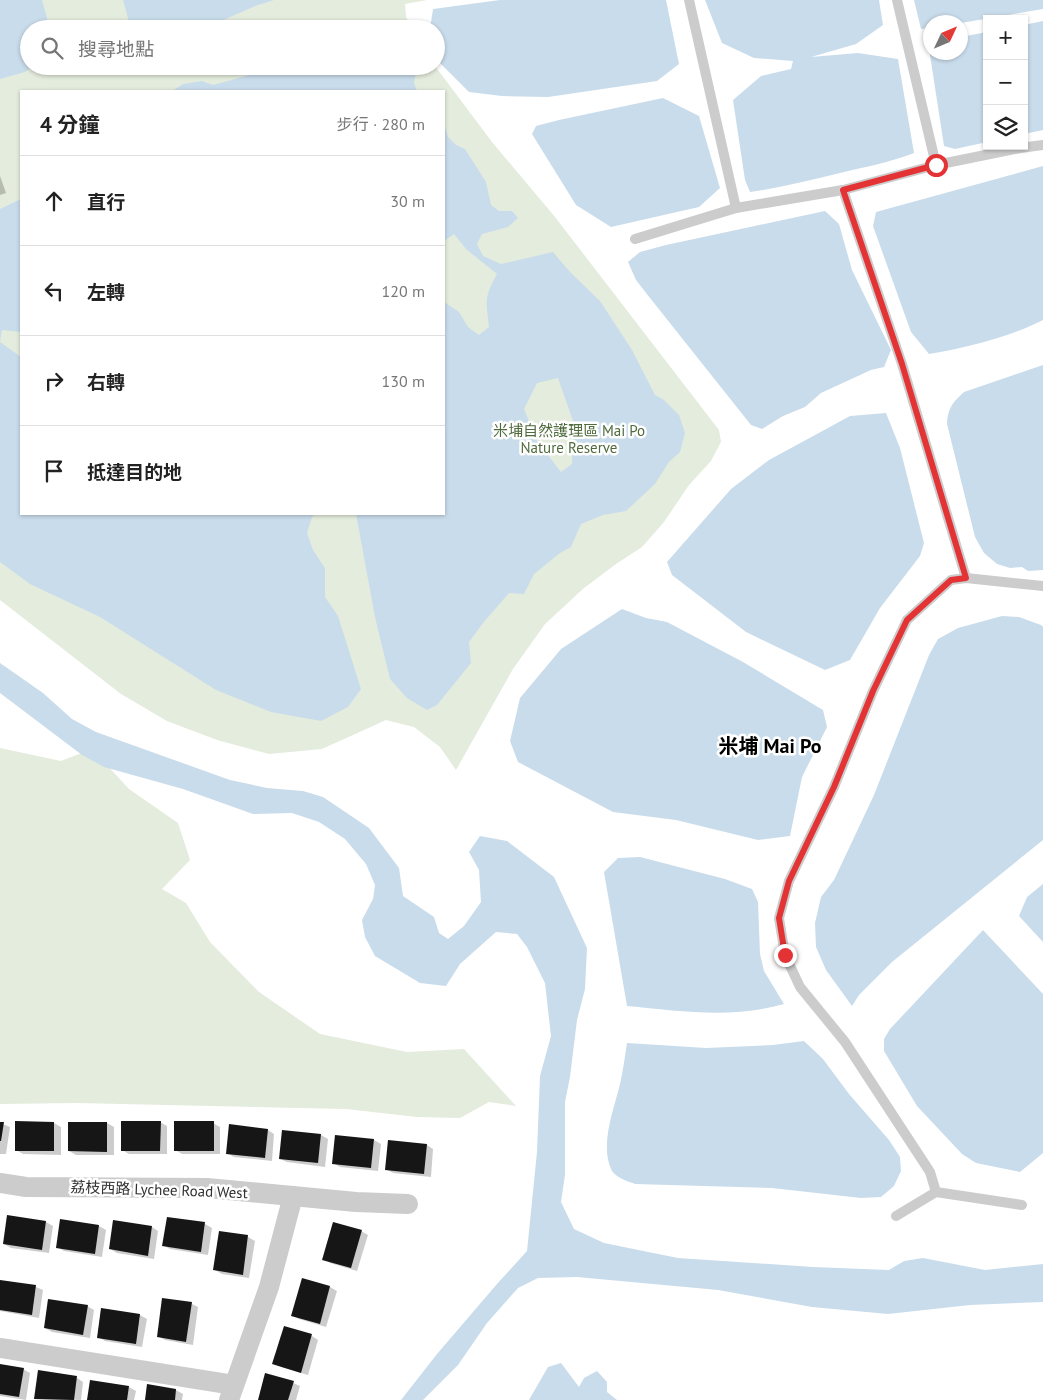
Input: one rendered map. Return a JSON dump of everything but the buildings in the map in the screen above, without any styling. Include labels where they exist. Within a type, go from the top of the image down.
[{"type":"street","name":"荔枝西路 Lychee Road West","points":[[0,1183],[26,1187],[207,1188],[356,1202],[408,1204]]},
{"type":"street","points":[[0,1348],[232,1392],[269,1287],[293,1196]]},
{"type":"lane","points":[[689,0],[736,208]]},
{"type":"lane","points":[[897,0],[936,165]]},
{"type":"lane","points":[[635,238],[736,208],[843,190],[936,165],[1043,145]]},
{"type":"lane","points":[[843,190],[902,364],[966,578]]},
{"type":"lane","points":[[936,1192],[930,1172],[845,1042],[800,987],[785,955],[779,918],[789,881],[834,787],[873,691],[907,620],[951,580],[966,578],[1043,586]]},
{"type":"lane","points":[[896,1216],[936,1192],[1022,1205]]},
{"type":"green space","name":"米埔自然護理區 Mai Po Nature Reserve","points":[[0,0],[427,0],[405,4],[408,20],[20,20],[20,75],[442,75],[492,142],[555,217],[719,430],[721,442],[711,461],[689,485],[664,522],[642,547],[584,588],[545,624],[513,669],[456,770],[440,747],[414,727],[386,720],[322,749],[269,754],[217,740],[167,721],[121,694],[0,600]]},
{"type":"green space","points":[[0,748],[61,761],[92,749],[129,789],[178,823],[190,860],[162,889],[186,903],[210,942],[259,992],[320,1034],[407,1052],[464,1049],[516,1106],[489,1102],[460,1118],[417,1117],[346,1109],[77,1103],[0,1104]]},
{"type":"water","points":[[0,0],[42,0],[48,20],[20,20],[20,73],[0,79]]},
{"type":"water","points":[[123,0],[274,0],[224,20],[129,20]]},
{"type":"water","points":[[500,0],[666,0],[679,64],[657,81],[548,97],[502,96],[469,92],[445,68],[445,20],[431,20],[433,9]]},
{"type":"water","points":[[705,0],[879,0],[883,25],[856,44],[811,57],[858,53],[898,59],[914,153],[784,186],[750,192],[745,180],[733,100],[761,76],[791,69],[793,61],[754,58],[722,43]]},
{"type":"water","points":[[914,0],[1043,0],[1043,9],[1008,15],[983,15],[983,19],[968,22],[968,15],[923,15],[923,29],[921,29]]},
{"type":"water","points":[[1043,21],[1043,130],[1028,133],[1028,60],[1028,24]]},
{"type":"water","points":[[983,33],[983,143],[955,149],[944,146],[931,60],[968,60],[968,36]]},
{"type":"water","points":[[249,75],[415,75],[414,83],[417,90],[174,90],[183,84],[202,81],[213,85]]},
{"type":"water","points":[[663,98],[699,116],[720,188],[699,207],[611,227],[576,205],[532,134],[536,126]]},
{"type":"water","points":[[445,127],[448,137],[456,145],[465,149],[486,182],[491,205],[499,211],[512,211],[518,218],[508,227],[482,234],[477,244],[483,256],[501,264],[553,252],[570,272],[600,301],[632,350],[655,395],[664,400],[679,415],[685,433],[680,452],[669,462],[655,484],[626,511],[603,515],[581,524],[571,547],[560,553],[534,574],[524,594],[509,593],[469,642],[471,663],[437,705],[427,710],[407,698],[390,679],[375,617],[356,515],[445,515],[445,303],[459,312],[468,327],[479,335],[489,327],[487,299],[497,274],[466,249],[454,234],[445,240]],"holes":[[[558,378],[573,421],[572,464],[561,472],[537,441],[524,409],[537,383]]]},
{"type":"water","points":[[1043,166],[1043,320],[987,341],[929,354],[911,332],[873,226],[876,212]]},
{"type":"water","points":[[20,199],[20,332],[2,330],[0,342],[0,209]]},
{"type":"water","points":[[825,211],[839,224],[852,270],[891,350],[884,367],[871,370],[821,393],[805,407],[783,416],[762,429],[751,425],[636,280],[628,262],[640,252],[666,245]]},
{"type":"water","points":[[0,342],[20,356],[20,515],[314,515],[307,533],[313,550],[325,568],[325,597],[338,616],[361,689],[348,707],[321,721],[271,712],[216,690],[100,617],[30,584],[0,562]]},
{"type":"water","points":[[1043,365],[1043,570],[1028,571],[1022,567],[1010,568],[997,564],[984,553],[975,537],[947,424],[951,406],[964,392]]},
{"type":"water","points":[[886,413],[900,448],[924,543],[920,556],[880,608],[850,660],[825,670],[746,632],[672,575],[667,562],[731,489],[769,460],[850,416]]},
{"type":"water","points":[[622,609],[646,618],[667,622],[743,662],[823,710],[827,727],[802,777],[790,836],[758,840],[676,820],[613,812],[518,762],[510,741],[520,698],[561,649]]},
{"type":"water","points":[[1002,616],[1019,617],[1043,627],[1043,840],[892,962],[859,995],[852,1006],[826,970],[816,947],[815,923],[821,897],[834,880],[874,795],[929,655],[938,639],[958,628]]},
{"type":"water","points":[[0,663],[43,693],[72,719],[96,732],[230,780],[267,788],[303,791],[323,797],[369,828],[399,868],[403,896],[434,917],[439,933],[448,939],[464,926],[481,902],[479,870],[469,852],[480,836],[507,841],[554,877],[587,948],[585,989],[577,1020],[565,1102],[565,1175],[561,1202],[574,1229],[604,1243],[678,1258],[889,1270],[904,1261],[923,1258],[985,1270],[1043,1264],[1043,1302],[970,1305],[888,1314],[812,1307],[718,1290],[577,1277],[538,1278],[518,1288],[487,1323],[458,1365],[423,1400],[401,1400],[437,1354],[527,1251],[537,1152],[540,1076],[551,1036],[545,983],[527,947],[517,934],[496,932],[460,964],[446,986],[420,983],[375,956],[365,937],[362,920],[373,899],[375,885],[366,864],[345,839],[319,822],[292,813],[253,814],[183,789],[104,767],[82,755],[0,693]]},
{"type":"water","points":[[640,857],[725,879],[752,889],[758,902],[760,954],[764,971],[784,1004],[765,1009],[726,1013],[686,1012],[627,1006],[604,872],[618,858]]},
{"type":"water","points":[[1043,884],[1043,942],[1019,916],[1027,897]]},
{"type":"water","points":[[983,930],[1043,994],[1043,1153],[1020,1172],[976,1163],[962,1154],[917,1106],[884,1051],[884,1039],[890,1029]]},
{"type":"water","points":[[804,1041],[823,1059],[849,1094],[889,1140],[900,1157],[901,1171],[894,1186],[881,1197],[861,1198],[772,1188],[635,1184],[619,1177],[612,1171],[608,1161],[607,1139],[627,1043],[706,1048],[773,1045]]},
{"type":"water","points":[[561,1363],[579,1387],[584,1378],[597,1371],[607,1382],[607,1392],[617,1400],[529,1400],[548,1367]]},
{"type":"district","name":"米埔 Mai Po","points":[[770,746]]},
{"type":"route","points":[[785,955],[779,918],[789,881],[834,787],[873,691],[907,620],[951,580],[966,578],[902,364],[843,190],[936,165]]}]
